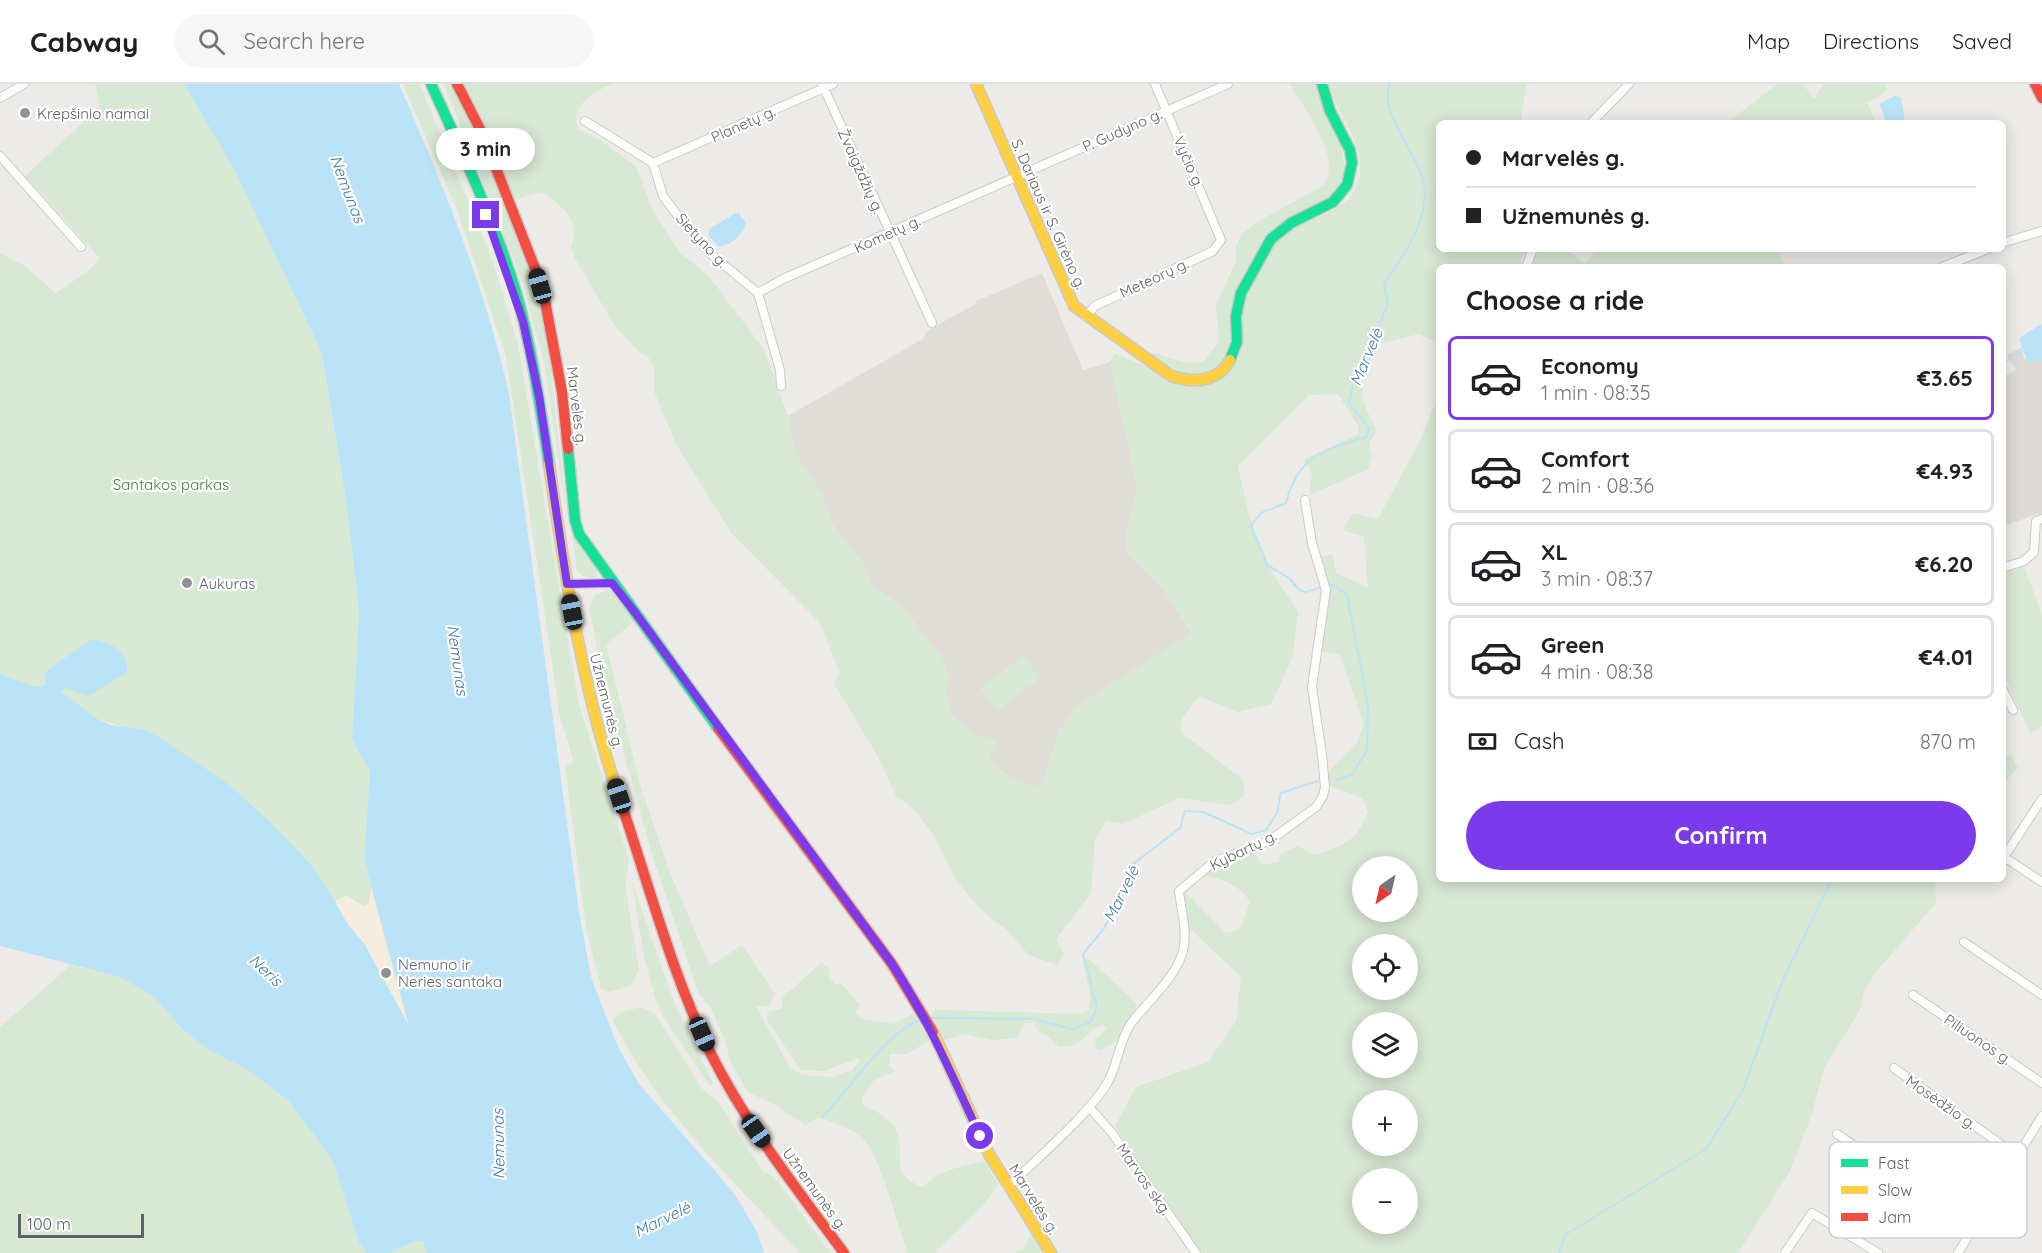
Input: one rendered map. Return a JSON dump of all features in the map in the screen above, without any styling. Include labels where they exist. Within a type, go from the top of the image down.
[{"type":"street","points":[[0,98],[24,84]]},
{"type":"street","name":"Užnemunės g.","points":[[431,84],[494,235],[523,321],[539,396],[567,584],[586,688],[605,754],[671,956],[702,1034],[727,1084],[756,1131],[844,1253]]},
{"type":"street","name":"Marvelės g.","points":[[457,84],[483,135],[536,271],[552,333],[562,392],[574,520],[579,534],[612,583],[892,964],[924,1014],[989,1154],[1051,1253]]},
{"type":"street","name":"Planetų g.","points":[[653,164],[823,86],[833,84]]},
{"type":"street","name":"S. Dariaus ir S. Girėno g.","points":[[976,84],[1074,306],[1086,316],[1111,330],[1171,376],[1190,382],[1212,378],[1228,365],[1237,342],[1236,316],[1241,293],[1271,239],[1285,226],[1333,202],[1341,195],[1351,174],[1350,150],[1330,111],[1322,84]]},
{"type":"street","name":"Vyčio g.","points":[[1155,84],[1221,240]]},
{"type":"street","name":"P. Gudyno g.","points":[[1016,177],[1228,84]]},
{"type":"street","points":[[1594,120],[1629,84]]},
{"type":"street","points":[[2035,84],[2042,98]]},
{"type":"street","name":"Žvaigždžių g.","points":[[823,86],[932,323]]},
{"type":"street","points":[[585,121],[653,164]]},
{"type":"street","points":[[0,156],[81,247]]},
{"type":"street","name":"Sietyno g.","points":[[653,164],[663,196],[684,224],[712,255],[758,293]]},
{"type":"street","name":"Kometų g.","points":[[758,293],[1016,177]]},
{"type":"street","points":[[2006,242],[2042,231]]},
{"type":"street","name":"Meteorų g.","points":[[1086,316],[1095,306],[1213,251],[1221,240]]},
{"type":"street","points":[[1950,264],[1980,252]]},
{"type":"street","points":[[758,293],[780,370],[781,387]]},
{"type":"street","name":"Kybartų g.","points":[[1008,1187],[1089,1107],[1109,1080],[1120,1043],[1130,1025],[1163,987],[1183,951],[1185,935],[1179,891],[1215,861],[1269,841],[1316,807],[1323,796],[1325,787],[1323,766],[1312,687],[1325,586],[1312,543],[1305,500]]},
{"type":"street","points":[[2006,567],[2024,561],[2034,552],[2036,522],[2042,519]]},
{"type":"street","points":[[567,584],[612,583]]},
{"type":"street","points":[[2006,696],[2013,710]]},
{"type":"street","points":[[2006,854],[2042,799]]},
{"type":"street","points":[[2006,858],[2042,882]]},
{"type":"street","points":[[1964,942],[2042,995]]},
{"type":"street","name":"Piliuonos g.","points":[[1913,995],[2042,1083]]},
{"type":"street","name":"Mosėdžio g.","points":[[1894,1068],[1997,1142]]},
{"type":"street","name":"Marvos skg.","points":[[1089,1107],[1112,1133],[1196,1253]]},
{"type":"street","points":[[2026,1142],[2042,1116]]},
{"type":"street","points":[[1837,1134],[1849,1142]]},
{"type":"street","points":[[1785,1253],[1812,1213],[1829,1223]]},
{"type":"street","points":[[1853,1238],[1878,1253]]},
{"type":"street","points":[[1958,1253],[1967,1238]]},
{"type":"shaded area","points":[[1042,273],[1083,370],[1110,362],[1138,490],[1126,535],[1127,552],[1162,587],[1192,633],[1077,706],[1059,731],[1041,790],[1011,778],[988,760],[975,736],[951,714],[946,690],[901,605],[873,587],[863,564],[831,522],[823,496],[796,455],[788,416],[921,340],[930,329],[976,304],[976,301]]},
{"type":"shaded area","points":[[2022,347],[2024,358],[2032,363],[2042,360],[2042,524],[2038,514],[2006,525],[2006,375],[2016,370],[2007,355]]},
{"type":"green space","name":"Santakos parkas","points":[[95,84],[184,84],[234,169],[322,353],[346,500],[359,611],[352,739],[370,772],[364,859],[410,1030],[326,886],[309,862],[267,819],[230,785],[159,737],[98,719],[61,692],[64,688],[88,696],[127,673],[126,660],[92,639],[46,670],[46,684],[42,687],[0,674],[0,253],[25,266],[56,293],[88,271],[100,258],[25,176],[100,107]]},
{"type":"green space","points":[[403,84],[419,84],[421,87],[493,262],[518,345],[579,705],[629,860],[625,886],[639,970],[630,986],[609,992],[601,989],[586,928],[565,766],[574,762],[560,716],[506,356],[457,210]]},
{"type":"green space","points":[[444,84],[612,84],[598,90],[583,102],[575,122],[580,130],[599,139],[636,166],[653,211],[680,253],[708,275],[763,348],[788,416],[796,455],[823,496],[831,522],[863,564],[873,587],[901,605],[941,655],[950,679],[946,690],[951,714],[975,736],[997,740],[988,760],[1011,778],[1040,789],[1059,731],[1077,706],[1192,632],[1162,587],[1127,552],[1126,535],[1138,490],[1110,362],[1115,354],[1185,385],[1195,385],[1214,379],[1223,374],[1237,360],[1242,347],[1241,311],[1244,299],[1251,280],[1273,243],[1288,231],[1344,204],[1358,183],[1361,170],[1360,158],[1329,84],[1527,84],[1522,120],[1436,120],[1436,252],[1525,252],[1520,264],[1436,264],[1436,342],[1419,334],[1377,344],[1362,387],[1365,405],[1377,430],[1369,444],[1372,456],[1368,469],[1309,495],[1312,474],[1304,459],[1359,434],[1359,427],[1338,394],[1309,395],[1238,466],[1248,513],[1270,569],[1298,612],[1292,659],[1271,704],[1238,712],[1199,696],[1181,720],[1181,732],[1244,781],[1244,796],[1230,805],[1179,798],[1123,824],[1106,821],[1095,839],[1091,893],[1056,939],[1064,955],[1057,965],[1029,955],[1007,930],[981,910],[956,880],[932,833],[914,809],[896,796],[877,755],[834,683],[840,673],[820,623],[732,534],[677,446],[654,391],[655,371],[649,358],[638,351],[615,326],[574,257],[571,247],[574,238],[572,222],[563,208],[541,192],[507,202],[533,277],[546,328],[568,525],[544,362],[522,281]]},
{"type":"green space","points":[[1290,84],[1317,84],[1339,141],[1344,164],[1343,175],[1338,188],[1330,198],[1282,226],[1271,234],[1258,250],[1237,290],[1233,306],[1231,345],[1225,363],[1208,375],[1189,377],[1179,374],[1161,364],[1145,351],[1181,362],[1204,361],[1219,341],[1216,305],[1236,261],[1236,246],[1241,235],[1255,223],[1323,186],[1328,175],[1329,162],[1320,134]]},
{"type":"green space","points":[[1778,84],[1803,84],[1814,99],[1824,84],[1884,84],[1888,90],[1867,103],[1875,120],[1731,120]]},
{"type":"green space","points":[[1532,252],[1570,252],[1585,263],[1595,252],[1778,252],[1784,264],[1527,264]]},
{"type":"green space","points":[[1436,402],[1436,882],[1935,882],[1936,903],[1877,971],[1864,991],[1860,1010],[1824,1068],[1812,1114],[1790,1171],[1738,1253],[1200,1253],[1168,1210],[1115,1126],[1136,1087],[1208,1062],[1236,1021],[1241,977],[1189,928],[1182,895],[1184,891],[1226,933],[1232,932],[1240,927],[1250,902],[1241,891],[1229,883],[1202,876],[1214,865],[1254,850],[1262,865],[1278,862],[1281,854],[1297,846],[1315,855],[1325,852],[1342,845],[1354,836],[1368,812],[1362,798],[1327,785],[1329,771],[1357,743],[1364,723],[1339,654],[1322,651],[1329,599],[1319,558],[1332,554],[1336,573],[1368,588],[1364,537],[1343,530],[1353,513],[1378,519],[1421,438]]},
{"type":"green space","points":[[572,536],[598,570],[597,576],[587,577],[577,571]]},
{"type":"green space","points":[[2023,564],[2042,614],[2042,726],[2030,733],[2006,680],[2006,569]]},
{"type":"green space","points":[[607,590],[614,592],[635,621],[606,644],[640,785],[670,873],[710,966],[742,945],[775,994],[768,1006],[756,1006],[790,1068],[803,1075],[832,1077],[852,1070],[860,1061],[859,1058],[824,1071],[801,1070],[767,1020],[768,1012],[783,1008],[781,999],[821,963],[829,968],[829,978],[836,985],[841,983],[860,1005],[855,1012],[862,1019],[893,1024],[913,1014],[930,1040],[907,1054],[890,1054],[889,1065],[895,1071],[874,1080],[862,1097],[862,1104],[883,1116],[893,1125],[899,1143],[901,1168],[911,1182],[923,1187],[944,1172],[985,1161],[998,1185],[985,1203],[934,1253],[908,1253],[876,1159],[869,1146],[857,1133],[818,1117],[805,1125],[777,1106],[748,1092],[730,1061],[726,1042],[710,1007],[699,994],[652,854],[607,694],[589,607],[594,596]]},
{"type":"green space","points":[[1023,656],[1040,678],[997,711],[980,688]]},
{"type":"green space","points":[[2011,755],[2018,768],[2006,780],[2006,756]]},
{"type":"green space","points":[[632,882],[674,1002],[713,1083],[710,1086],[662,1015],[656,1000],[644,957]]},
{"type":"green space","points":[[1089,959],[1136,1003],[1134,1017],[1126,1032],[1107,1048],[1100,1050],[1096,1048],[1095,1040],[1107,1029],[1103,1025],[1097,1027],[1076,1044],[1059,1047],[1045,1034],[1038,1032],[1034,1022],[1024,1023],[1017,1038],[991,1040],[965,1034],[945,1040],[932,1014],[935,1010],[942,1010],[1082,1014],[1089,1009],[1091,999],[1083,961]]},
{"type":"green space","points":[[71,965],[120,977],[154,997],[183,1030],[212,1052],[246,1069],[288,1100],[333,1161],[359,1243],[367,1253],[0,1253],[0,1027]]},
{"type":"green space","points":[[641,1007],[656,1015],[702,1089],[718,1101],[764,1174],[768,1172],[778,1182],[831,1253],[800,1253],[698,1143],[651,1085],[613,1021],[619,1013]]},
{"type":"green space","points":[[1031,1232],[1044,1253],[1015,1253],[1024,1247]]},
{"type":"green space","points":[[416,1241],[423,1241],[427,1246],[427,1253],[388,1253]]},
{"type":"sand","points":[[371,887],[410,1030],[365,945],[347,923],[335,901],[347,895],[363,906],[369,903]]},
{"type":"water","points":[[184,84],[399,84],[462,236],[488,314],[509,394],[579,912],[591,977],[618,1047],[639,1084],[734,1193],[757,1232],[764,1253],[427,1253],[423,1241],[416,1241],[388,1253],[367,1253],[359,1243],[333,1161],[288,1100],[246,1069],[212,1052],[183,1030],[154,997],[120,977],[0,946],[0,674],[42,687],[46,684],[44,673],[48,669],[92,639],[117,649],[125,659],[127,673],[88,696],[64,688],[61,692],[98,719],[111,725],[141,729],[159,737],[230,785],[267,819],[309,862],[326,886],[347,923],[365,945],[409,1026],[364,859],[370,772],[352,739],[359,611],[346,500],[322,353],[234,169]]},
{"type":"water","points":[[1895,96],[1901,97],[1905,120],[1886,120],[1879,104]]},
{"type":"water","points":[[738,212],[746,223],[742,232],[727,245],[718,246],[708,235],[709,229]]},
{"type":"water","points":[[2042,324],[2042,360],[2028,363],[2019,338]]},
{"type":"waterway","name":"Marvelė","points":[[1322,587],[1306,592],[1299,590],[1289,578],[1267,565],[1251,526],[1261,513],[1286,503],[1298,475],[1314,457],[1337,446],[1366,437],[1369,428],[1349,403],[1352,388],[1388,304],[1384,284],[1416,232],[1425,197],[1424,183],[1419,169],[1390,111],[1388,97],[1390,84]]},
{"type":"waterway","points":[[2006,361],[2025,350]]},
{"type":"waterway","name":"Marvelė","points":[[1328,586],[1332,584],[1347,595],[1368,705],[1367,750],[1352,775],[1336,780]]},
{"type":"waterway","name":"Marvelė","points":[[931,1018],[1034,1019],[1072,1029],[1091,1022],[1097,1007],[1083,954],[1105,927],[1133,864],[1180,828],[1185,811],[1203,812],[1252,834],[1266,830],[1277,813],[1281,793],[1318,781]]},
{"type":"waterway","points":[[1559,1253],[1565,1235],[1706,1149],[1743,1090],[1782,982],[1831,882]]},
{"type":"waterway","name":"Marvelė","points":[[822,1117],[882,1048],[909,1025],[922,1020]]},
{"type":"traffic: fast","points":[[431,84],[488,212],[516,292],[531,356],[549,464]]},
{"type":"traffic: fast","points":[[1230,360],[1237,342],[1236,316],[1241,293],[1271,239],[1291,223],[1333,202],[1347,185],[1352,163],[1350,150],[1330,111],[1322,84]]},
{"type":"traffic: fast","points":[[568,449],[575,520],[579,534],[718,728]]},
{"type":"traffic: slow","points":[[976,84],[1074,306],[1171,376],[1187,380],[1212,377],[1225,368],[1230,360]]},
{"type":"traffic: slow","points":[[549,464],[576,630],[594,713],[618,794]]},
{"type":"traffic: slow","points":[[933,1032],[989,1154],[1051,1253]]},
{"type":"traffic: jam","points":[[457,84],[483,135],[536,271],[545,301],[562,392],[568,449]]},
{"type":"traffic: jam","points":[[2035,84],[2042,98]]},
{"type":"traffic: jam","points":[[718,728],[892,964],[933,1032]]},
{"type":"traffic: jam","points":[[618,794],[672,960],[712,1056],[757,1133],[844,1253]]},
{"type":"place","name":"Krepšinio namai","points":[[25,113]]},
{"type":"place","name":"Aukuras","points":[[187,583]]},
{"type":"place","name":"Nemuno ir Neries santaka","points":[[386,973]]},
{"type":"route","points":[[486,215],[502,255],[523,321],[539,396],[567,584],[612,583],[637,615],[892,964],[920,1007],[937,1040],[980,1136]]},
{"type":"water label","name":"Nemunas","points":[[348,189]]},
{"type":"water label","name":"Nemunas","points":[[458,660]]},
{"type":"water label","name":"Neris","points":[[266,970]]},
{"type":"water label","name":"Nemunas","points":[[498,1144]]}]
